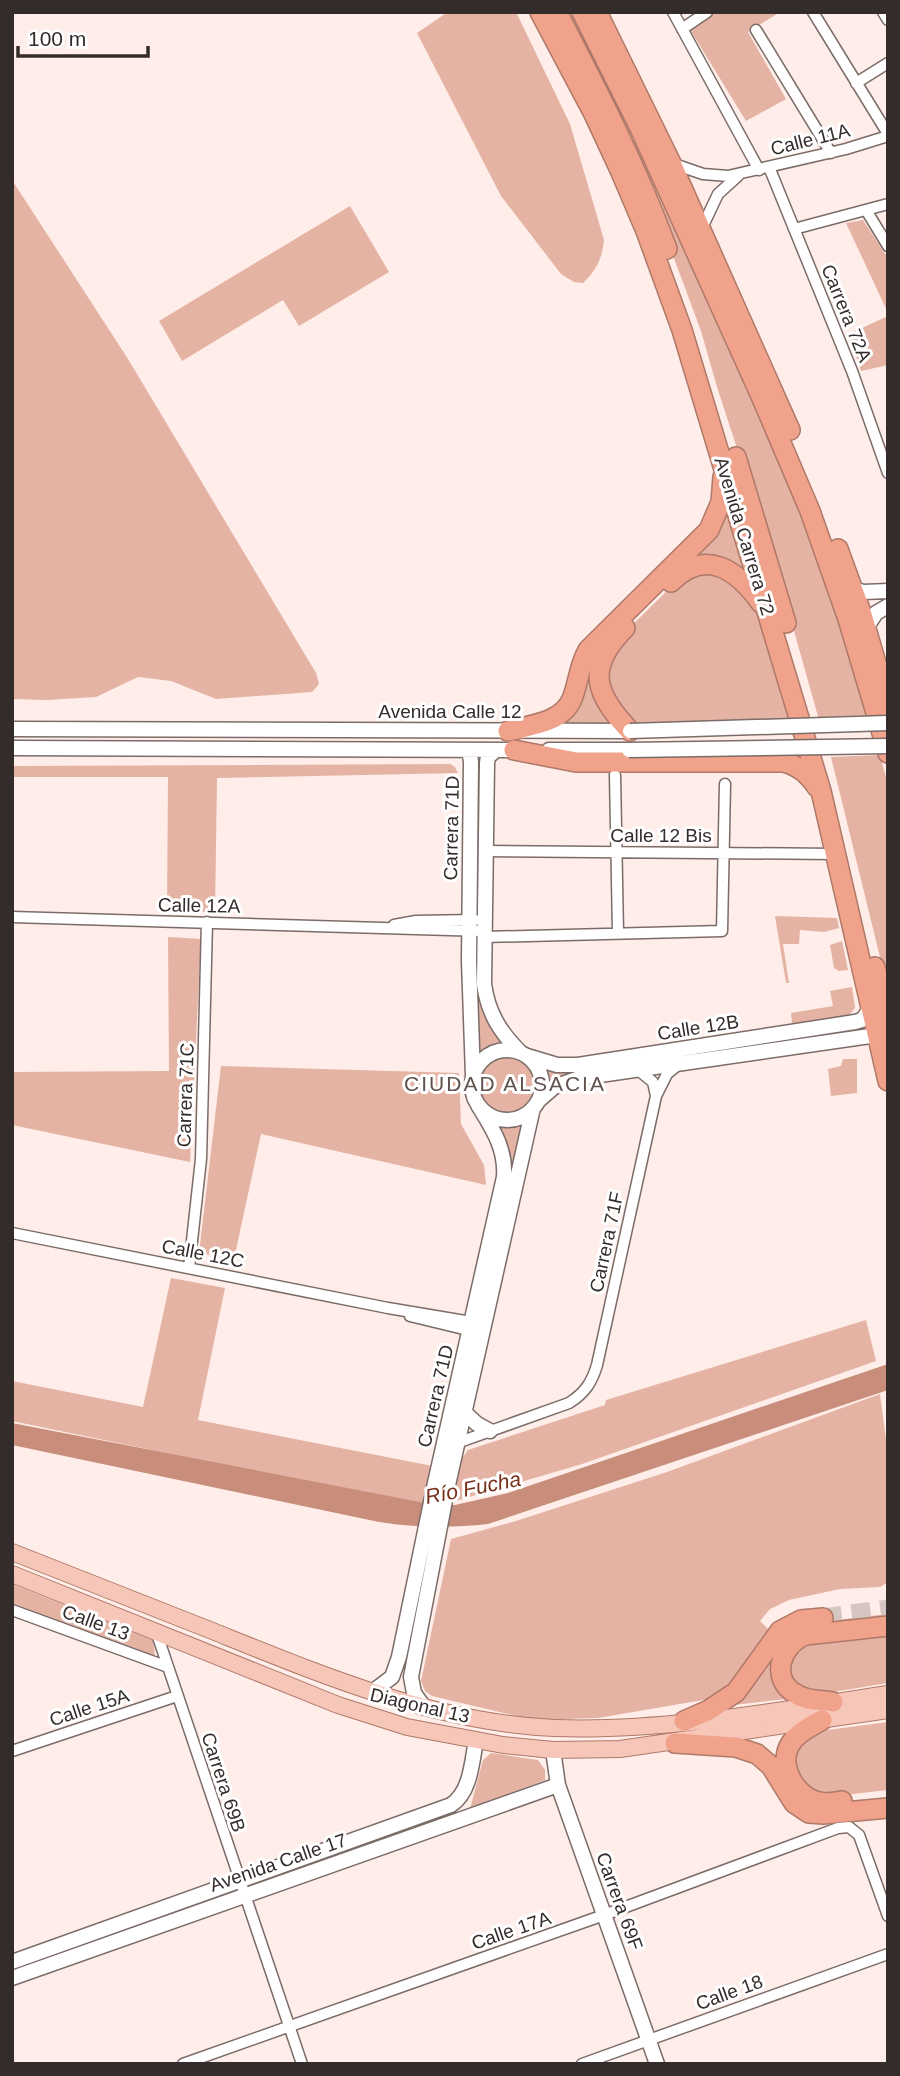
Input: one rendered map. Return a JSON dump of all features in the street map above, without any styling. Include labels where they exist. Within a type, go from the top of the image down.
[{"type":"highway","name":"Avenida Carrera 72","points":[[540,12],[594,114],[620,170],[678,318],[821,791],[871,1008],[882,1028]]},
{"type":"highway","name":"Avenida Carrera 72","points":[[557,12],[600,95],[643,188],[696,329],[788,629],[843,829],[882,1028],[888,1081]]},
{"type":"highway","points":[[582,12],[655,162],[805,500],[848,619],[888,753]]},
{"type":"highway","points":[[600,18],[603,53]]},
{"type":"highway","points":[[600,18],[671,163],[779,404],[853,589],[888,704]]},
{"type":"highway","points":[[620,170],[643,188]]},
{"type":"highway","points":[[508,731],[544,722],[566,708],[588,650],[709,530],[721,502],[723,462]]},
{"type":"highway","points":[[630,741],[601,692],[599,679],[603,657],[609,644],[678,576],[701,565],[723,567],[742,579],[769,615]]},
{"type":"highway","points":[[784,665],[788,629]]},
{"type":"highway","points":[[505,750],[583,762],[784,762],[809,775],[821,791]]},
{"type":"highway","points":[[684,1721],[709,1710],[736,1692],[780,1631],[801,1620],[823,1618]]},
{"type":"highway","points":[[838,1707],[798,1696],[786,1686],[780,1665],[789,1646],[797,1638],[806,1635],[888,1626]]},
{"type":"highway","points":[[822,1720],[799,1734],[788,1750],[787,1768],[801,1793],[820,1802],[888,1795]]},
{"type":"highway","points":[[674,1743],[736,1747],[757,1754],[771,1766],[794,1803],[809,1813],[888,1808]]},
{"type":"main road","name":"Diagonal 13","points":[[12,1552],[372,1692],[424,1707],[503,1722],[554,1728],[607,1728],[838,1707]]},
{"type":"main road","name":"Diagonal 13","points":[[12,1574],[338,1706],[407,1727],[476,1740],[553,1750],[620,1749],[822,1720],[838,1707]]},
{"type":"main road","points":[[838,1707],[888,1694]]},
{"type":"main road","points":[[838,1707],[888,1710]]},
{"type":"street","name":"Carrera 72A","points":[[673,12],[764,169],[794,229],[852,371],[888,473]]},
{"type":"street","points":[[682,29],[706,12]]},
{"type":"street","points":[[813,12],[888,135]]},
{"type":"street","points":[[883,12],[888,20]]},
{"type":"street","points":[[756,30],[831,153]]},
{"type":"street","points":[[856,83],[888,62]]},
{"type":"street","name":"Calle 11A","points":[[671,163],[715,176],[740,174],[831,153],[888,135]]},
{"type":"street","points":[[701,230],[718,194],[740,174]]},
{"type":"street","points":[[794,229],[888,204]]},
{"type":"street","points":[[866,210],[888,246]]},
{"type":"street","points":[[853,589],[863,592],[888,591]]},
{"type":"street","points":[[866,628],[876,613],[888,606]]},
{"type":"street","name":"Avenida Calle 12","points":[[12,748],[505,750],[888,723]]},
{"type":"street","name":"Avenida Calle 12","points":[[12,729],[508,731],[630,741],[888,746]]},
{"type":"street","points":[[108,748],[109,729]]},
{"type":"street","name":"Carrera 71D","points":[[466,750],[471,762],[478,928],[486,1000],[497,1025],[524,1054]]},
{"type":"street","name":"Carrera 71D","points":[[473,1076],[469,989],[485,851],[486,763],[488,757],[505,750]]},
{"type":"street","points":[[615,775],[618,933]]},
{"type":"street","points":[[724,853],[725,784]]},
{"type":"street","name":"Calle 12 Bis","points":[[485,851],[836,854]]},
{"type":"street","name":"Calle 12A","points":[[12,917],[384,927],[416,920],[478,928],[618,933],[722,931],[724,853]]},
{"type":"street","name":"Carrera 71C","points":[[189,1268],[201,1159],[207,922]]},
{"type":"street","name":"Calle 12B","points":[[524,1054],[557,1065],[578,1065],[855,1022],[862,1020],[871,1008]]},
{"type":"street","name":"Calle 12B","points":[[535,1105],[554,1087],[563,1083],[882,1028]]},
{"type":"street","points":[[508,1049],[524,1054],[533,1061],[541,1076],[541,1093],[535,1105],[517,1118],[504,1120],[486,1114],[478,1105],[472,1088],[473,1076],[483,1059],[494,1052],[508,1049]]},
{"type":"street","name":"Carrera 71F","points":[[490,1431],[569,1403],[584,1392],[597,1365],[656,1096],[667,1074],[681,1063]]},
{"type":"street","points":[[637,1069],[653,1082],[656,1096]]},
{"type":"street","name":"Carrera 71D","points":[[450,1443],[464,1412],[476,1327],[505,1166],[498,1138],[478,1105]]},
{"type":"street","name":"Carrera 71D","points":[[424,1707],[414,1693],[411,1677],[441,1483],[476,1327],[535,1105]]},
{"type":"street","name":"Calle 12C","points":[[12,1233],[476,1327]]},
{"type":"street","points":[[464,1412],[490,1431]]},
{"type":"street","points":[[450,1443],[490,1431]]},
{"type":"street","name":"Carrera 71D","points":[[372,1692],[387,1683],[396,1668],[430,1543]]},
{"type":"street","name":"Calle 13","points":[[12,1610],[168,1667]]},
{"type":"street","name":"Carrera 69B","points":[[156,1631],[302,2064]]},
{"type":"street","name":"Calle 15A","points":[[12,1751],[177,1696]]},
{"type":"street","name":"Avenida Calle 17","points":[[12,1978],[452,1805],[467,1785],[476,1740]]},
{"type":"street","name":"Carrera 69F","points":[[553,1750],[558,1786],[657,2064]]},
{"type":"street","name":"Avenida Calle 17","points":[[12,1962],[558,1786]]},
{"type":"street","name":"Calle 17A","points":[[183,2064],[604,1915],[838,1828],[849,1827],[859,1835],[888,1916]]},
{"type":"street","name":"Calle 18","points":[[582,2064],[888,1954]]},
{"type":"shaded area","points":[[448,12],[516,12],[570,124],[604,240],[598,263],[583,283],[574,282],[561,274],[501,196],[417,33]]},
{"type":"shaded area","points":[[562,12],[576,12],[624,105],[802,511],[872,718],[819,720],[778,574],[701,331],[652,199]]},
{"type":"shaded area","points":[[716,12],[780,12],[748,32],[786,99],[746,121],[689,28]]},
{"type":"shaded area","points":[[12,180],[128,359],[316,673],[319,684],[312,692],[216,699],[171,681],[138,677],[96,697],[12,699]]},
{"type":"shaded area","points":[[350,206],[389,272],[299,326],[283,300],[182,361],[159,321]]},
{"type":"shaded area","points":[[863,220],[888,258],[888,313],[846,223]]},
{"type":"shaded area","points":[[888,316],[888,365],[861,371],[849,334]]},
{"type":"shaded area","points":[[724,502],[758,594],[692,564]]},
{"type":"shaded area","points":[[712,568],[763,611],[795,721],[629,726],[602,679],[622,635],[680,578]]},
{"type":"shaded area","points":[[580,677],[596,680],[621,726],[545,724]]},
{"type":"shaded area","points":[[880,755],[888,785],[888,990],[831,757]]},
{"type":"shaded area","points":[[450,764],[458,773],[217,778],[215,912],[167,912],[168,777],[12,777],[12,766]]},
{"type":"shaded area","points":[[775,916],[837,918],[839,928],[824,932],[800,930],[799,944],[783,944],[789,983],[786,983]]},
{"type":"shaded area","points":[[168,937],[201,939],[190,1162],[12,1125],[12,1072],[169,1071]]},
{"type":"shaded area","points":[[842,941],[848,970],[839,971],[834,968],[830,945]]},
{"type":"shaded area","points":[[475,965],[478,965],[485,1015],[501,1042],[476,1056]]},
{"type":"shaded area","points":[[852,987],[855,1008],[847,1018],[798,1026],[792,1023],[791,1013],[833,1006],[830,991]]},
{"type":"shaded area","points":[[856,1027],[856,1030],[586,1072],[549,1086],[546,1067]]},
{"type":"shaded area","points":[[507,1053],[529,1062],[538,1084],[529,1106],[507,1115],[485,1106],[476,1084],[485,1062]]},
{"type":"shaded area","points":[[843,1059],[857,1059],[857,1093],[831,1096],[828,1069],[841,1066]]},
{"type":"shaded area","points":[[221,1066],[459,1073],[461,1124],[484,1165],[486,1185],[261,1134],[234,1259],[199,1253]]},
{"type":"shaded area","points":[[523,1122],[513,1166],[508,1165],[496,1123],[510,1125]]},
{"type":"shaded area","points":[[171,1278],[225,1288],[198,1420],[458,1471],[468,1450],[605,1405],[606,1400],[866,1320],[876,1361],[582,1464],[432,1508],[12,1421],[12,1381],[143,1407]]},
{"type":"shaded area","points":[[888,1364],[888,1390],[488,1524],[447,1527],[379,1522],[12,1445],[12,1423],[425,1503],[455,1505],[508,1493]]},
{"type":"shaded area","points":[[880,1394],[888,1455],[888,1582],[880,1587],[840,1589],[789,1600],[770,1609],[760,1621],[771,1632],[740,1677],[715,1698],[598,1718],[533,1720],[432,1696],[425,1691],[421,1681],[451,1539],[667,1472]]},
{"type":"shaded area","points":[[12,1584],[153,1640],[155,1655],[144,1655],[12,1603]]},
{"type":"shaded area","points":[[888,1614],[888,1619],[803,1628],[791,1634],[776,1650],[773,1669],[783,1689],[794,1698],[726,1706],[748,1685],[772,1648],[794,1629],[803,1624]]},
{"type":"shaded area","points":[[888,1631],[888,1683],[815,1695],[787,1678],[795,1645]]},
{"type":"shaded area","points":[[888,1722],[888,1790],[827,1797],[796,1780],[795,1749],[812,1732]]},
{"type":"shaded area","points":[[491,1753],[538,1760],[545,1770],[545,1780],[470,1809],[483,1760]]},
{"type":"tunnel","points":[[823,1618],[888,1609]]},
{"type":"district","name":"CIUDAD ALSACIA","points":[[505,1084]]},
{"type":"water label","name":"Río Fucha","points":[[473,1488]]}]
